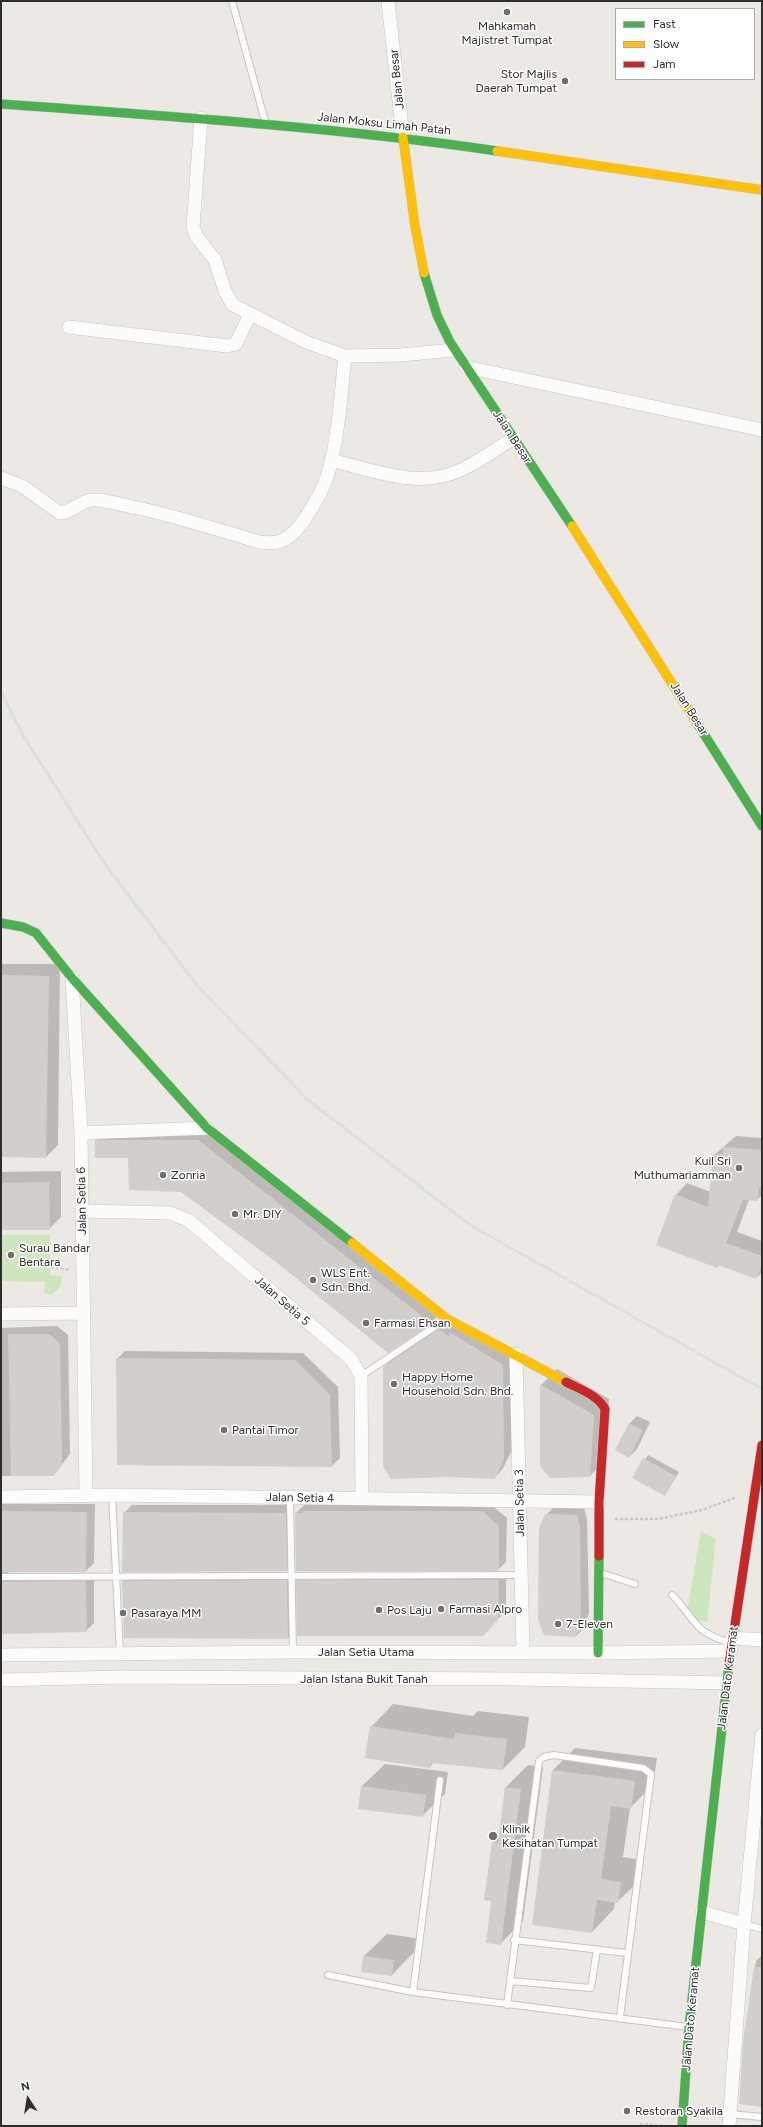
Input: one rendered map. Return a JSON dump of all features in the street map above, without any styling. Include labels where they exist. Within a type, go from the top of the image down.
[{"type":"street","name":"Jalan Besar","points":[[388,1],[403,137],[424,276],[431,299],[453,350],[466,367],[512,439],[618,596],[762,826]]},
{"type":"street","name":"Jalan Moksu Limah Patah","points":[[1,104],[201,118],[403,137],[762,190]]},
{"type":"street","points":[[201,118],[194,232],[215,260],[229,299],[234,305],[306,342],[345,356],[401,355],[453,350]]},
{"type":"street","points":[[69,327],[227,346],[236,344],[250,314]]},
{"type":"street","points":[[1,478],[22,486],[60,513],[66,513],[90,500],[104,501],[168,515],[260,542],[275,543],[282,541],[303,523],[326,482],[331,460],[345,356]]},
{"type":"street","points":[[466,367],[762,430]]},
{"type":"street","points":[[331,460],[403,478],[426,480],[437,478],[463,469],[512,439]]},
{"type":"street","points":[[1,923],[36,932],[44,940],[72,978],[207,1128],[447,1319],[516,1354],[591,1395],[603,1405],[605,1409],[598,1502],[598,1654]]},
{"type":"street","name":"Jalan Setia 6","points":[[72,978],[80,1133],[86,1495]]},
{"type":"street","points":[[80,1133],[207,1128]]},
{"type":"street","name":"Jalan Setia 5","points":[[82,1211],[170,1213],[188,1220],[351,1360],[361,1376]]},
{"type":"street","points":[[1,1314],[83,1312]]},
{"type":"street","name":"Jalan Setia 3","points":[[516,1354],[523,1652]]},
{"type":"street","points":[[361,1376],[362,1498]]},
{"type":"street","name":"Jalan Dato Keramat","points":[[682,2126],[689,2027],[732,1644],[762,1445]]},
{"type":"street","name":"Jalan Setia 4","points":[[1,1498],[112,1495],[598,1502]]},
{"type":"street","name":"Jalan Setia Utama","points":[[1,1655],[293,1652],[523,1652],[598,1654],[732,1644],[762,1640]]},
{"type":"street","name":"Jalan Istana Bukit Tanah","points":[[1,1680],[126,1677],[510,1679],[728,1683]]},
{"type":"street","points":[[729,2120],[744,1924],[760,1787],[762,1735]]},
{"type":"street","points":[[702,1912],[744,1924]]},
{"type":"lane","points":[[232,1],[266,124]]},
{"type":"lane","points":[[361,1376],[447,1319]]},
{"type":"lane","points":[[112,1495],[120,1654]]},
{"type":"lane","points":[[290,1497],[293,1652]]},
{"type":"lane","points":[[598,1572],[635,1584]]},
{"type":"lane","points":[[1,1576],[521,1575]]},
{"type":"lane","points":[[672,1595],[684,1606],[700,1629],[732,1644]]},
{"type":"lane","points":[[507,2005],[514,1940],[539,1760],[544,1757],[554,1755],[643,1768],[651,1774],[620,2017]]},
{"type":"lane","points":[[413,1992],[440,1780]]},
{"type":"lane","points":[[744,1924],[762,1929]]},
{"type":"lane","points":[[514,1940],[627,1953]]},
{"type":"lane","points":[[510,1981],[591,1988],[597,1949]]},
{"type":"lane","points":[[328,1975],[413,1992],[507,2005],[620,2017],[689,2027]]},
{"type":"lane","points":[[729,2120],[762,2117]]},
{"type":"path","points":[[21,1263],[83,1272]]},
{"type":"path","points":[[599,1520],[658,1519],[702,1510],[742,1495],[756,1484]]},
{"type":"path","points":[[640,2124],[671,2126]]},
{"type":"green space","points":[[1,1235],[50,1235],[50,1275],[62,1276],[60,1287],[51,1295],[44,1292],[45,1282],[1,1281]]},
{"type":"green space","points":[[701,1531],[716,1539],[707,1622],[686,1618]]},
{"type":"building","points":[[1,975],[49,976],[46,1158],[1,1157]]},
{"type":"building","points":[[95,1140],[198,1140],[432,1324],[388,1353],[275,1261],[181,1192],[129,1190],[128,1158],[95,1158]]},
{"type":"building","points":[[723,1147],[762,1150],[762,1187],[759,1187],[758,1201],[743,1200],[726,1243],[762,1256],[762,1265],[756,1279],[718,1265],[717,1268],[656,1245],[675,1194],[708,1207],[713,1154],[723,1155]]},
{"type":"building","points":[[49,1182],[50,1230],[1,1230],[1,1183]]},
{"type":"building","points":[[439,1329],[449,1337],[449,1332],[451,1333],[503,1365],[504,1459],[495,1479],[449,1477],[391,1479],[383,1466],[383,1367]]},
{"type":"building","points":[[8,1334],[49,1334],[60,1344],[62,1463],[54,1476],[11,1476]]},
{"type":"building","name":"Pantai Timor","points":[[116,1358],[295,1360],[330,1395],[332,1467],[117,1465]]},
{"type":"building","points":[[540,1384],[594,1415],[590,1477],[550,1478],[540,1466]]},
{"type":"building","points":[[629,1423],[643,1430],[629,1458],[615,1450]]},
{"type":"building","points":[[643,1458],[676,1476],[665,1496],[632,1478]]},
{"type":"building","points":[[1,1511],[87,1512],[86,1572],[1,1572]]},
{"type":"building","points":[[303,1511],[482,1511],[499,1526],[499,1571],[296,1571],[295,1513],[303,1513]]},
{"type":"building","points":[[123,1512],[286,1513],[287,1571],[122,1572]]},
{"type":"building","points":[[545,1514],[577,1515],[580,1528],[581,1622],[576,1637],[544,1635],[538,1620],[539,1528]]},
{"type":"building","points":[[287,1580],[288,1639],[124,1638],[122,1581]]},
{"type":"building","points":[[296,1580],[499,1580],[498,1620],[483,1636],[297,1636]]},
{"type":"building","points":[[86,1581],[87,1632],[1,1634],[1,1582]]},
{"type":"building","points":[[370,1726],[454,1739],[455,1733],[507,1739],[503,1770],[431,1763],[430,1768],[365,1758]]},
{"type":"building","points":[[552,1770],[635,1781],[631,1809],[611,1806],[601,1879],[621,1882],[618,1903],[597,1900],[592,1933],[532,1925]]},
{"type":"building","points":[[361,1786],[426,1795],[423,1817],[358,1809]]},
{"type":"building","points":[[505,1787],[521,1789],[501,1945],[486,1943],[491,1901],[484,1900],[492,1842],[498,1843]]},
{"type":"building","points":[[363,1956],[394,1960],[392,1976],[361,1972]]},
{"type":"building","points":[[754,1967],[762,1967],[762,2107],[739,2104],[743,2042]]},
{"type":"railway","points":[[1,692],[24,737],[105,864],[195,983],[308,1100],[470,1225],[762,1389]]},
{"type":"traffic: fast","points":[[1,104],[312,129],[374,135],[497,151]]},
{"type":"traffic: fast","points":[[424,273],[437,315],[450,342],[572,526]]},
{"type":"traffic: fast","points":[[697,723],[762,826]]},
{"type":"traffic: fast","points":[[1,923],[23,927],[36,933],[72,978],[207,1128],[352,1243]]},
{"type":"traffic: fast","points":[[598,1653],[599,1556]]},
{"type":"traffic: fast","points":[[682,2126],[689,2027],[729,1664]]},
{"type":"traffic: slow","points":[[403,137],[415,226],[424,273]]},
{"type":"traffic: slow","points":[[497,151],[762,190]]},
{"type":"traffic: slow","points":[[572,526],[697,723]]},
{"type":"traffic: slow","points":[[352,1243],[447,1319],[566,1382]]},
{"type":"traffic: jam","points":[[566,1382],[593,1396],[605,1409],[599,1502],[599,1556]]},
{"type":"traffic: jam","points":[[729,1664],[762,1445]]},
{"type":"place","name":"Mahkamah Majistret Tumpat","points":[[507,12]]},
{"type":"place","name":"Stor Majlis Daerah Tumpat","points":[[565,81]]},
{"type":"place","name":"Kuil Sri Muthumariamman","points":[[739,1168]]},
{"type":"place","name":"Zonria","points":[[163,1175]]},
{"type":"place","name":"Mr. DIY","points":[[235,1214]]},
{"type":"place","name":"Surau Bandar Bentara","points":[[11,1255]]},
{"type":"place","name":"WLS Ent. Sdn. Bhd.","points":[[313,1280]]},
{"type":"place","name":"Farmasi Ehsan","points":[[366,1323]]},
{"type":"place","name":"Happy Home Household Sdn. Bhd.","points":[[394,1384]]},
{"type":"place","name":"Pantai Timor","points":[[224,1430]]},
{"type":"place","name":"Farmasi Alpro","points":[[441,1609]]},
{"type":"place","name":"Pos Laju","points":[[379,1610]]},
{"type":"place","name":"Pasaraya MM","points":[[123,1613]]},
{"type":"place","name":"7-Eleven","points":[[558,1624]]},
{"type":"place","name":"Klinik Kesihatan Tumpat","points":[[493,1836]]},
{"type":"place","name":"Restoran Syakila","points":[[627,2111]]}]
